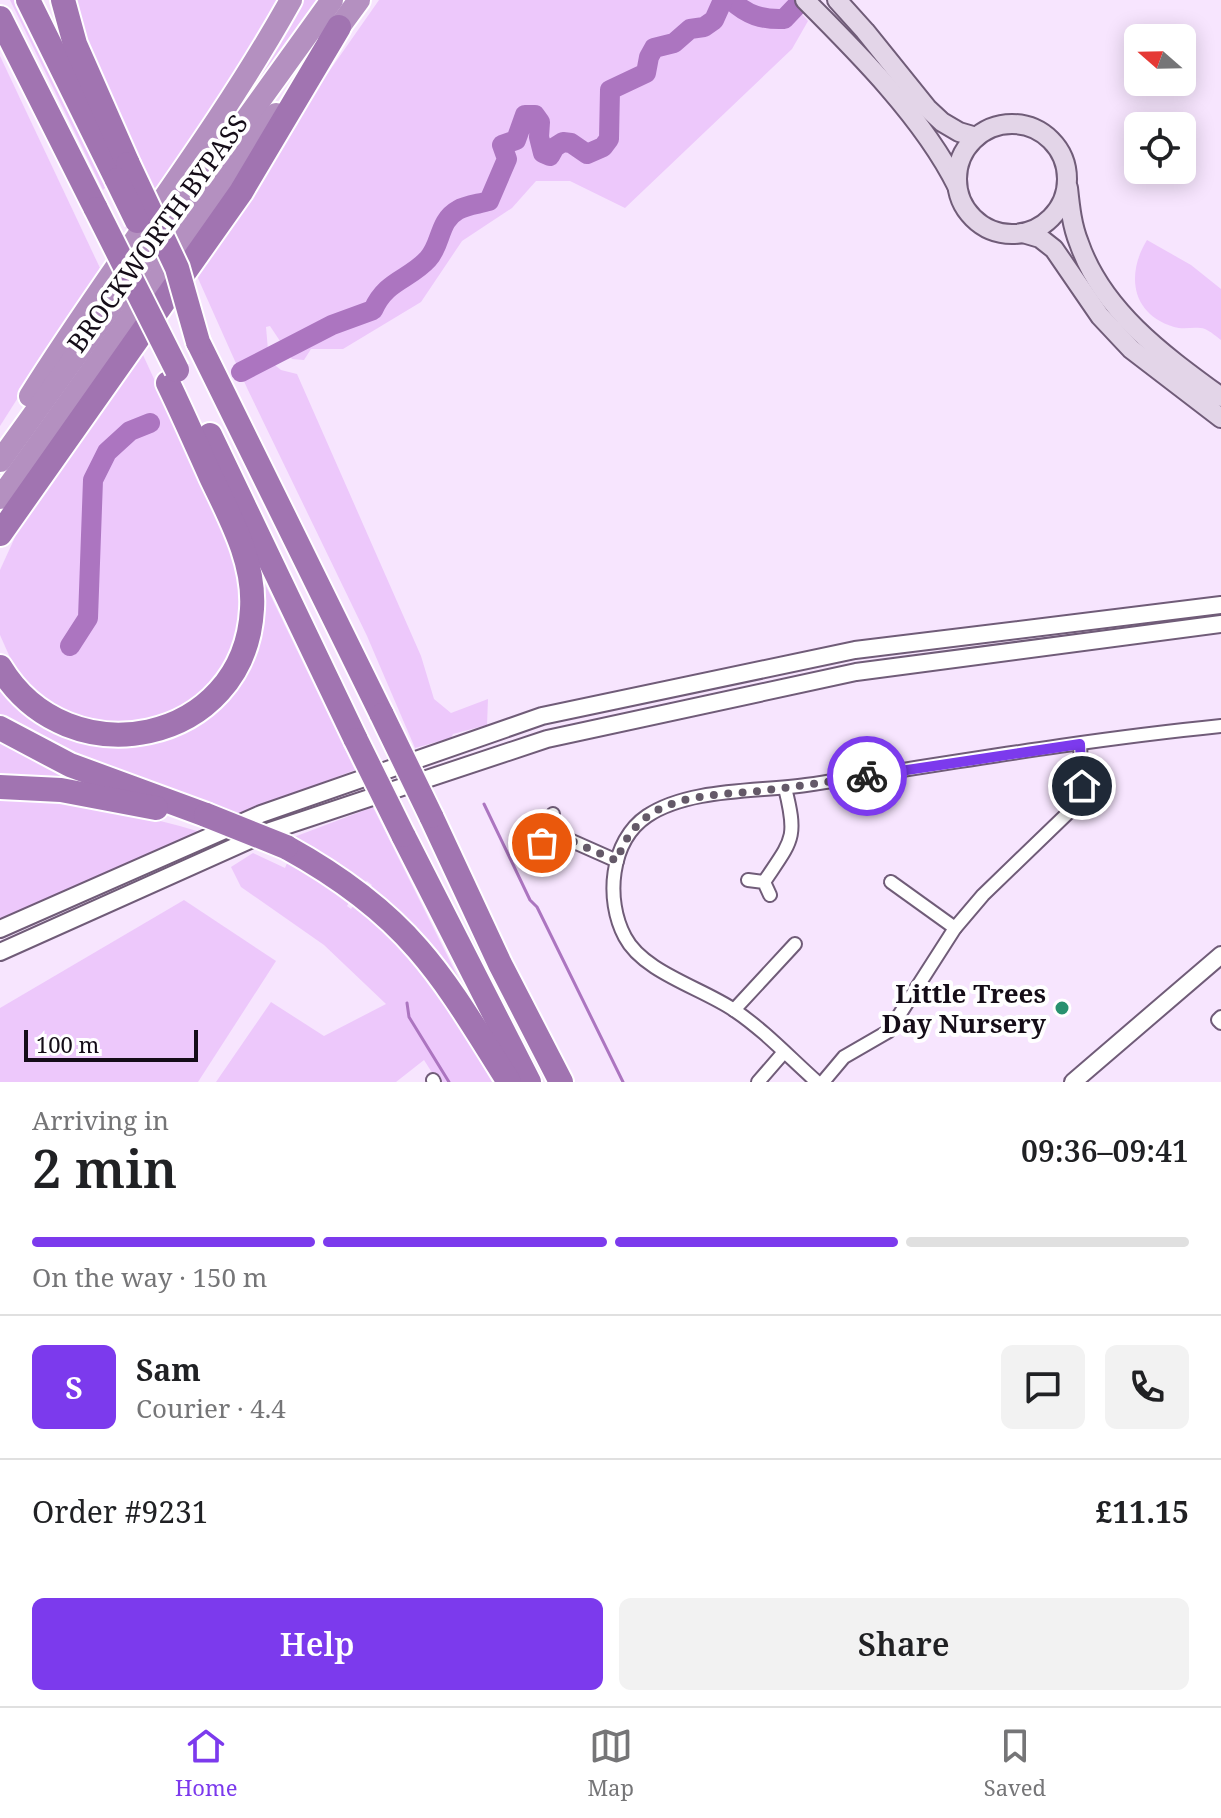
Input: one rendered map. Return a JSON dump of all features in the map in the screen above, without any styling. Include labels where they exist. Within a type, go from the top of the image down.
[{"type":"highway","points":[[28,0],[122,172]]},
{"type":"highway","points":[[63,0],[75,44],[122,172],[198,342],[382,715],[500,964],[561,1082]]},
{"type":"highway","points":[[0,444],[72,329],[243,81],[291,0]]},
{"type":"highway","name":"BROCKWORTH BYPASS","points":[[0,461],[332,0]]},
{"type":"highway","name":"BROCKWORTH BYPASS","points":[[0,498],[359,0]]},
{"type":"highway","points":[[0,18],[137,292],[238,535],[250,571],[252,589],[251,625],[243,652],[230,677],[200,709],[172,725],[140,734],[108,736],[77,729],[48,717],[23,696],[0,667]]},
{"type":"highway","points":[[0,534],[241,192],[339,27]]},
{"type":"highway","points":[[173,377],[529,1082]]},
{"type":"highway","points":[[0,728],[70,765],[286,847],[351,887],[417,948],[442,979],[509,1082]]},
{"type":"highway","points":[[0,787],[61,790],[141,807],[206,815]]},
{"type":"main road","points":[[837,0],[927,108],[942,122],[976,137]]},
{"type":"main road","points":[[810,5],[859,53],[937,152],[957,187],[962,204],[973,219],[988,229],[1005,234],[1023,233],[1040,227],[1054,215],[1063,199],[1067,181]]},
{"type":"main road","points":[[957,187],[958,168],[964,151],[976,137],[992,128],[1009,124],[1027,126],[1044,134],[1056,147],[1064,163],[1079,244],[1115,307],[1141,334],[1221,397]]},
{"type":"main road","points":[[1023,233],[1040,238],[1054,249],[1100,316],[1131,349],[1221,418]]},
{"type":"street","points":[[0,929],[261,814],[542,716],[855,650],[1221,605]]},
{"type":"street","points":[[0,952],[270,831],[547,739],[856,672],[1221,624]]},
{"type":"street","points":[[817,1082],[734,1010],[648,962],[630,947],[617,920],[612,891],[622,847],[645,817],[685,799],[785,788],[1221,726]]},
{"type":"street","points":[[823,1082],[844,1057],[889,1031],[955,928],[983,895],[1070,811],[1082,786],[1080,744]]},
{"type":"street","points":[[764,882],[791,840],[793,828],[785,788]]},
{"type":"street","points":[[542,843],[553,814]]},
{"type":"street","points":[[547,830],[617,861]]},
{"type":"street","points":[[748,880],[764,882]]},
{"type":"street","points":[[764,882],[770,895]]},
{"type":"street","points":[[894,891],[955,928]]},
{"type":"street","points":[[734,1010],[795,944]]},
{"type":"street","points":[[1073,1082],[1221,955]]},
{"type":"street","points":[[1221,1017],[1218,1020],[1221,1023]]},
{"type":"street","points":[[758,1082],[784,1052]]},
{"type":"shaded area","points":[[10,0],[16,0],[108,185],[103,190]]},
{"type":"shaded area","points":[[75,0],[283,0],[156,194],[104,88]]},
{"type":"shaded area","points":[[299,0],[322,0],[166,215]]},
{"type":"shaded area","points":[[379,0],[789,0],[808,21],[792,49],[625,208],[570,181],[536,181],[512,208],[462,241],[421,302],[343,349],[311,349],[304,360],[292,359],[270,326],[266,327],[268,350],[260,358],[263,364],[271,362],[281,370],[297,374],[421,656],[434,699],[451,713],[488,699],[487,725],[415,748],[367,636],[247,388],[197,276],[252,197],[309,100]]},
{"type":"shaded area","points":[[0,56],[100,268],[0,426]]},
{"type":"shaded area","points":[[1147,240],[1191,265],[1221,289],[1221,340],[1205,329],[1178,328],[1160,321],[1141,303],[1136,291],[1136,266]]},
{"type":"shaded area","points":[[143,355],[223,529],[237,566],[242,593],[239,626],[229,655],[211,683],[174,711],[139,722],[115,724],[72,715],[55,706],[32,688],[12,662],[0,635],[0,570],[21,524]]},
{"type":"shaded area","points":[[250,553],[355,770],[240,814],[92,764],[22,730],[0,715],[0,676],[114,742],[232,684]]},
{"type":"shaded area","points":[[0,739],[89,782],[0,782]]},
{"type":"shaded area","points":[[0,796],[103,808],[204,833],[0,921]]},
{"type":"shaded area","points":[[373,807],[461,983],[457,986],[369,888],[372,885],[367,881],[364,883],[339,863],[294,837]]},
{"type":"shaded area","points":[[253,853],[285,868],[287,863],[350,901],[347,906],[351,909],[354,905],[397,945],[432,987],[492,1082],[438,1082],[424,1060],[396,1082],[216,1082],[271,1002],[324,1036],[386,1004],[324,945],[241,887],[231,867]]},
{"type":"shaded area","points":[[184,900],[276,961],[198,1082],[0,1082],[0,1008]]},
{"type":"waterway","points":[[241,372],[332,325],[373,310],[384,292],[428,259],[443,226],[452,215],[465,207],[489,201],[507,159],[502,145],[516,140],[525,115],[535,115],[540,122],[539,137],[543,153],[550,156],[555,147],[563,142],[571,143],[587,154],[603,147],[609,139],[610,90],[646,73],[654,48],[674,43],[690,29],[704,27],[714,20],[723,0]]},
{"type":"waterway","points":[[731,0],[749,13],[776,19],[784,19],[802,0]]},
{"type":"waterway","points":[[70,646],[88,618],[93,480],[107,452],[130,431],[150,423]]},
{"type":"waterway","points":[[484,804],[623,1082]]},
{"type":"waterway","points":[[407,1003],[409,1017],[449,1082]]},
{"type":"way so far","points":[[542,843],[547,830],[617,861],[633,829],[645,817],[685,799],[867,776]]},
{"type":"place","name":"Little Trees Day Nursery","points":[[1062,1008]]},
{"type":"route","points":[[867,776],[1080,744],[1082,786]]}]
